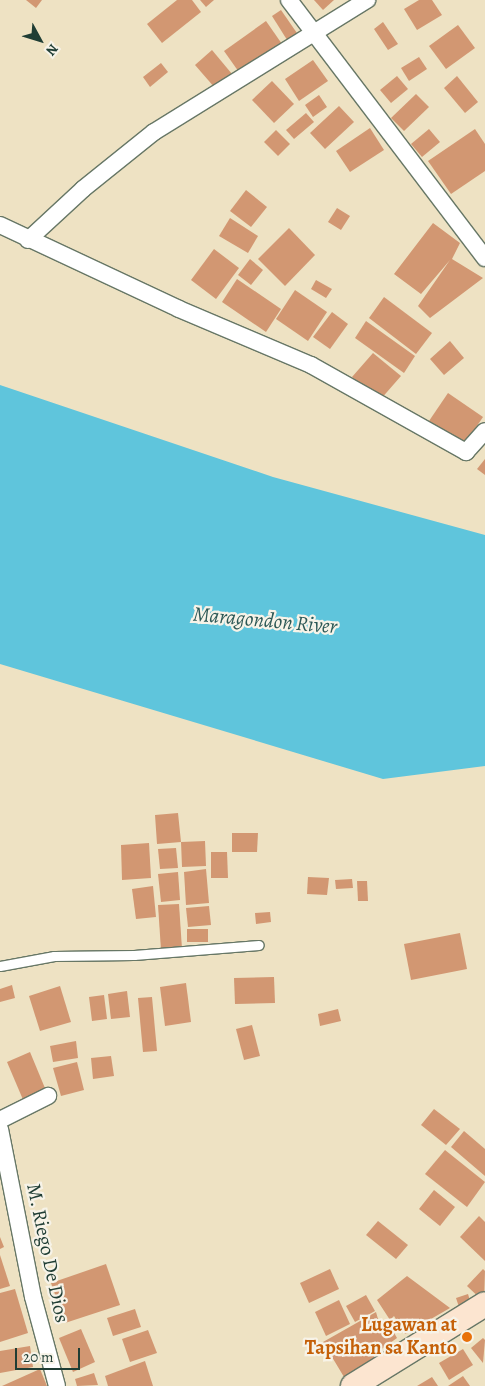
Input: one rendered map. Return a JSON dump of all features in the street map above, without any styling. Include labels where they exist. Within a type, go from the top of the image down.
[{"type":"street","points":[[289,0],[485,258]]},
{"type":"street","points":[[28,240],[83,189],[154,132],[367,0]]},
{"type":"street","points":[[0,225],[28,240],[179,310],[311,365],[466,452],[485,431]]},
{"type":"street","points":[[0,1120],[48,1096]]},
{"type":"street","name":"M. Riego De Dios","points":[[0,1129],[33,1298],[57,1386]]},
{"type":"street","points":[[353,1386],[485,1304]]},
{"type":"lane","points":[[0,966],[54,956],[134,955],[259,945]]},
{"type":"water","name":"Maragondon River","points":[[0,385],[273,477],[485,535],[485,766],[383,779],[0,664]]},
{"type":"building","points":[[26,0],[42,0],[36,8]]},
{"type":"building","points":[[177,0],[192,0],[201,12],[162,43],[147,24]]},
{"type":"building","points":[[200,0],[214,0],[206,7]]},
{"type":"building","points":[[314,0],[334,0],[323,10]]},
{"type":"building","points":[[419,0],[432,0],[442,15],[417,30],[404,9]]},
{"type":"building","points":[[281,10],[299,36],[289,43],[272,16]]},
{"type":"building","points":[[266,21],[282,44],[241,75],[224,51]]},
{"type":"building","points":[[383,22],[398,44],[388,50],[374,29]]},
{"type":"building","points":[[458,25],[475,48],[446,69],[429,46]]},
{"type":"building","points":[[212,50],[232,74],[215,88],[195,65]]},
{"type":"building","points":[[419,57],[427,69],[409,81],[401,68]]},
{"type":"building","points":[[313,60],[328,81],[299,101],[285,79]]},
{"type":"building","points":[[161,63],[168,72],[150,87],[143,77]]},
{"type":"building","points":[[397,76],[408,89],[391,103],[380,90]]},
{"type":"building","points":[[457,76],[478,102],[465,113],[444,88]]},
{"type":"building","points":[[272,81],[294,104],[274,123],[252,100]]},
{"type":"building","points":[[416,94],[429,107],[404,131],[391,118]]},
{"type":"building","points":[[319,95],[327,107],[313,117],[305,105]]},
{"type":"building","points":[[339,106],[354,122],[325,149],[310,133]]},
{"type":"building","points":[[306,113],[314,122],[294,139],[286,130]]},
{"type":"building","points":[[370,128],[384,150],[350,172],[336,151]]},
{"type":"building","points":[[429,129],[440,142],[422,157],[411,144]]},
{"type":"building","points":[[475,129],[485,144],[485,171],[451,194],[428,161]]},
{"type":"building","points":[[276,130],[290,144],[278,156],[264,142]]},
{"type":"building","points":[[246,190],[267,207],[251,227],[230,211]]},
{"type":"building","points":[[337,208],[350,216],[341,230],[328,222]]},
{"type":"building","points":[[230,218],[258,236],[248,253],[219,236]]},
{"type":"building","points":[[433,223],[460,243],[452,259],[483,278],[430,318],[418,306],[450,260],[421,294],[394,274]]},
{"type":"building","points":[[289,228],[315,255],[285,286],[258,259]]},
{"type":"building","points":[[214,249],[239,268],[216,299],[191,280]]},
{"type":"building","points":[[250,259],[263,270],[251,285],[238,275]]},
{"type":"building","points":[[237,279],[281,309],[266,332],[222,302]]},
{"type":"building","points":[[316,280],[332,289],[326,298],[311,289]]},
{"type":"building","points":[[295,290],[327,312],[308,341],[276,319]]},
{"type":"building","points":[[384,297],[432,333],[416,354],[369,318]]},
{"type":"building","points":[[332,312],[348,324],[330,349],[313,337]]},
{"type":"building","points":[[366,321],[415,356],[404,373],[355,338]]},
{"type":"building","points":[[450,341],[464,358],[444,375],[430,359]]},
{"type":"building","points":[[373,353],[401,376],[380,400],[352,377]]},
{"type":"building","points":[[448,393],[483,417],[464,445],[429,421]]},
{"type":"building","points":[[485,459],[485,475],[477,469]]},
{"type":"building","points":[[178,813],[181,842],[157,844],[155,815]]},
{"type":"building","points":[[232,833],[258,833],[257,852],[232,852]]},
{"type":"building","points":[[205,841],[206,866],[182,867],[181,842]]},
{"type":"building","points":[[149,843],[151,878],[122,880],[121,845]]},
{"type":"building","points":[[176,848],[178,868],[160,869],[158,849]]},
{"type":"building","points":[[211,852],[227,852],[228,878],[211,878]]},
{"type":"building","points":[[206,869],[209,903],[186,905],[184,872]]},
{"type":"building","points":[[178,872],[180,900],[161,902],[158,874]]},
{"type":"building","points":[[308,877],[329,878],[327,895],[307,894]]},
{"type":"building","points":[[352,879],[353,888],[336,889],[335,880]]},
{"type":"building","points":[[357,881],[367,881],[368,901],[358,901]]},
{"type":"building","points":[[153,886],[156,917],[136,919],[132,889]]},
{"type":"building","points":[[179,904],[182,949],[161,950],[158,905]]},
{"type":"building","points":[[209,906],[211,925],[188,927],[186,908]]},
{"type":"building","points":[[270,912],[271,922],[256,924],[255,913]]},
{"type":"building","points":[[187,929],[208,929],[208,942],[187,942]]},
{"type":"building","points":[[460,933],[467,969],[411,980],[404,944]]},
{"type":"building","points":[[274,977],[275,1003],[235,1004],[234,978]]},
{"type":"building","points":[[186,983],[191,1022],[165,1026],[160,987]]},
{"type":"building","points":[[12,985],[15,998],[0,1002],[0,989]]},
{"type":"building","points":[[60,986],[71,1022],[40,1031],[29,996]]},
{"type":"building","points":[[127,991],[130,1017],[111,1019],[108,994]]},
{"type":"building","points":[[104,995],[107,1019],[92,1021],[89,997]]},
{"type":"building","points":[[152,997],[157,1051],[143,1052],[138,998]]},
{"type":"building","points":[[338,1009],[341,1021],[320,1026],[318,1014]]},
{"type":"building","points":[[252,1025],[260,1056],[244,1060],[236,1029]]},
{"type":"building","points":[[76,1041],[78,1058],[53,1062],[50,1046]]},
{"type":"building","points":[[30,1052],[47,1093],[24,1102],[7,1062]]},
{"type":"building","points":[[111,1056],[114,1076],[93,1079],[91,1058]]},
{"type":"building","points":[[77,1062],[84,1090],[61,1096],[53,1068]]},
{"type":"building","points":[[434,1109],[460,1129],[446,1145],[421,1125]]},
{"type":"building","points":[[464,1131],[485,1149],[485,1176],[451,1147]]},
{"type":"building","points":[[445,1150],[485,1182],[467,1207],[425,1174]]},
{"type":"building","points":[[434,1190],[455,1207],[440,1226],[419,1209]]},
{"type":"building","points":[[479,1216],[485,1222],[485,1261],[460,1237]]},
{"type":"building","points":[[378,1221],[408,1245],[396,1259],[366,1235]]},
{"type":"building","points":[[0,1237],[4,1247],[0,1249]]},
{"type":"building","points":[[0,1255],[10,1286],[0,1289]]},
{"type":"building","points":[[106,1264],[120,1305],[65,1323],[51,1283]]},
{"type":"building","points":[[330,1269],[339,1289],[309,1303],[300,1283]]},
{"type":"building","points":[[483,1269],[485,1271],[484,1302],[467,1286]]},
{"type":"building","points":[[407,1276],[450,1308],[405,1334],[394,1316],[390,1320],[377,1300]]},
{"type":"building","points":[[15,1289],[28,1333],[0,1342],[0,1293]]},
{"type":"building","points":[[468,1294],[471,1304],[459,1307],[456,1298]]},
{"type":"building","points":[[366,1295],[375,1311],[355,1322],[346,1306]]},
{"type":"building","points":[[339,1300],[350,1324],[326,1336],[315,1312]]},
{"type":"building","points":[[135,1309],[141,1327],[113,1336],[107,1318]]},
{"type":"building","points":[[376,1312],[380,1326],[388,1322],[397,1338],[376,1353],[380,1366],[347,1382],[323,1342]]},
{"type":"building","points":[[81,1329],[95,1362],[73,1372],[59,1338]]},
{"type":"building","points":[[148,1330],[157,1353],[130,1362],[122,1339]]},
{"type":"building","points":[[483,1338],[485,1340],[483,1363],[471,1348]]},
{"type":"building","points":[[30,1346],[33,1367],[0,1373],[0,1351]]},
{"type":"building","points":[[463,1349],[473,1365],[449,1380],[439,1363]]},
{"type":"building","points":[[145,1361],[153,1386],[108,1386],[105,1376]]},
{"type":"building","points":[[40,1369],[47,1386],[2,1386]]},
{"type":"building","points":[[94,1373],[98,1385],[77,1386],[75,1379]]},
{"type":"building","points":[[463,1376],[470,1386],[448,1386]]},
{"type":"building","points":[[432,1377],[438,1386],[417,1386]]},
{"type":"place","name":"Lugawan at Tapsihan sa Kanto","points":[[467,1337]]}]
